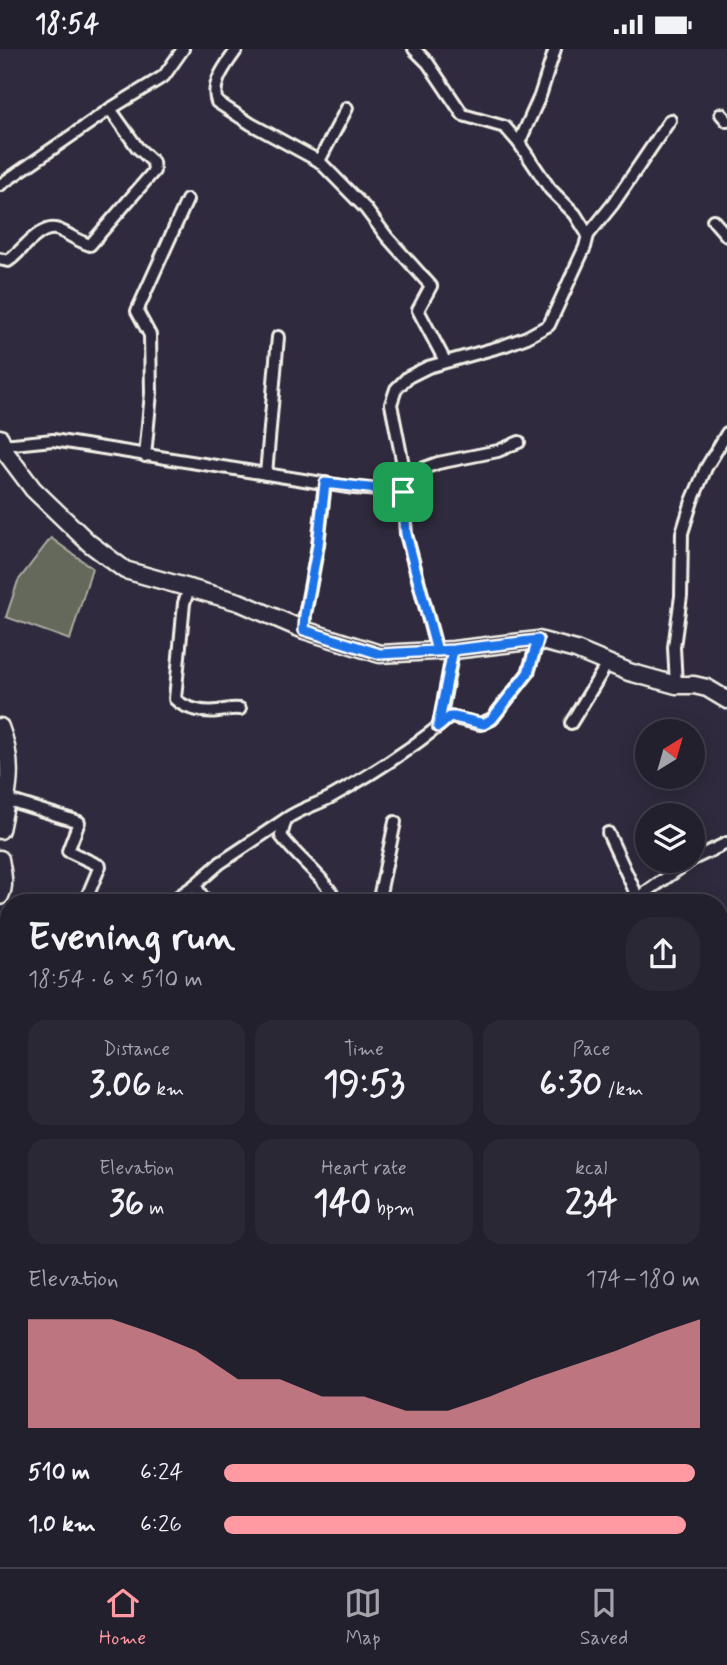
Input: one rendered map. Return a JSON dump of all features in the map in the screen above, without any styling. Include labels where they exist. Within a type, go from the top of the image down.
[{"type":"street","points":[[0,185],[110,109],[164,76],[183,49]]},
{"type":"street","points":[[237,49],[218,79],[216,102],[319,161],[365,208],[431,286],[418,310],[444,361]]},
{"type":"street","points":[[414,49],[428,62],[463,115],[505,127],[550,190],[575,214],[588,235]]},
{"type":"street","points":[[519,143],[540,96],[555,49]]},
{"type":"street","points":[[319,161],[347,108]]},
{"type":"street","points":[[0,259],[8,261],[48,228],[55,228],[76,241],[90,245],[155,171],[153,162],[137,147],[110,109]]},
{"type":"street","points":[[438,727],[445,650],[406,534],[403,492],[405,475],[391,404],[396,389],[408,377],[444,361],[503,346],[549,325],[588,235],[613,204],[670,120]]},
{"type":"street","points":[[145,456],[151,393],[150,335],[136,311],[187,200]]},
{"type":"street","points":[[713,220],[727,236]]},
{"type":"street","points":[[266,474],[278,337]]},
{"type":"street","points":[[676,685],[674,647],[681,596],[682,533],[706,468],[727,433]]},
{"type":"street","points":[[403,492],[325,483],[53,440],[2,442],[6,453],[33,489],[89,544],[125,570],[239,602],[304,630],[380,654],[538,640],[576,650],[629,672],[676,685],[707,688],[727,700]]},
{"type":"street","points":[[405,475],[438,463],[498,451],[519,442]]},
{"type":"street","points":[[304,630],[325,483]]},
{"type":"street","points":[[189,589],[182,618],[175,699],[180,704],[196,710],[217,712],[230,708],[240,709]]},
{"type":"street","points":[[182,894],[220,863],[286,819],[362,779],[423,741],[450,717],[480,724],[492,719],[528,673],[538,640]]},
{"type":"street","points":[[571,723],[607,664]]},
{"type":"street","points":[[0,727],[10,756],[0,830]]},
{"type":"street","points":[[5,791],[79,822],[68,851],[100,866],[88,894]]},
{"type":"street","points":[[286,819],[281,836],[327,883],[333,894]]},
{"type":"street","points":[[381,894],[395,822]]},
{"type":"street","points":[[608,833],[636,894]]},
{"type":"street","points":[[705,853],[727,843]]},
{"type":"street","points":[[0,859],[4,877],[1,894]]},
{"type":"street","points":[[644,894],[673,873]]},
{"type":"street","points":[[195,885],[200,894]]},
{"type":"green space","points":[[51,538],[92,568],[70,640],[6,617],[18,581]]},
{"type":"route","points":[[403,492],[325,483],[304,630],[380,654],[453,650],[538,640],[528,673],[492,719],[484,724],[450,717],[438,727],[453,650],[437,651],[428,620],[406,534],[403,492]]}]
